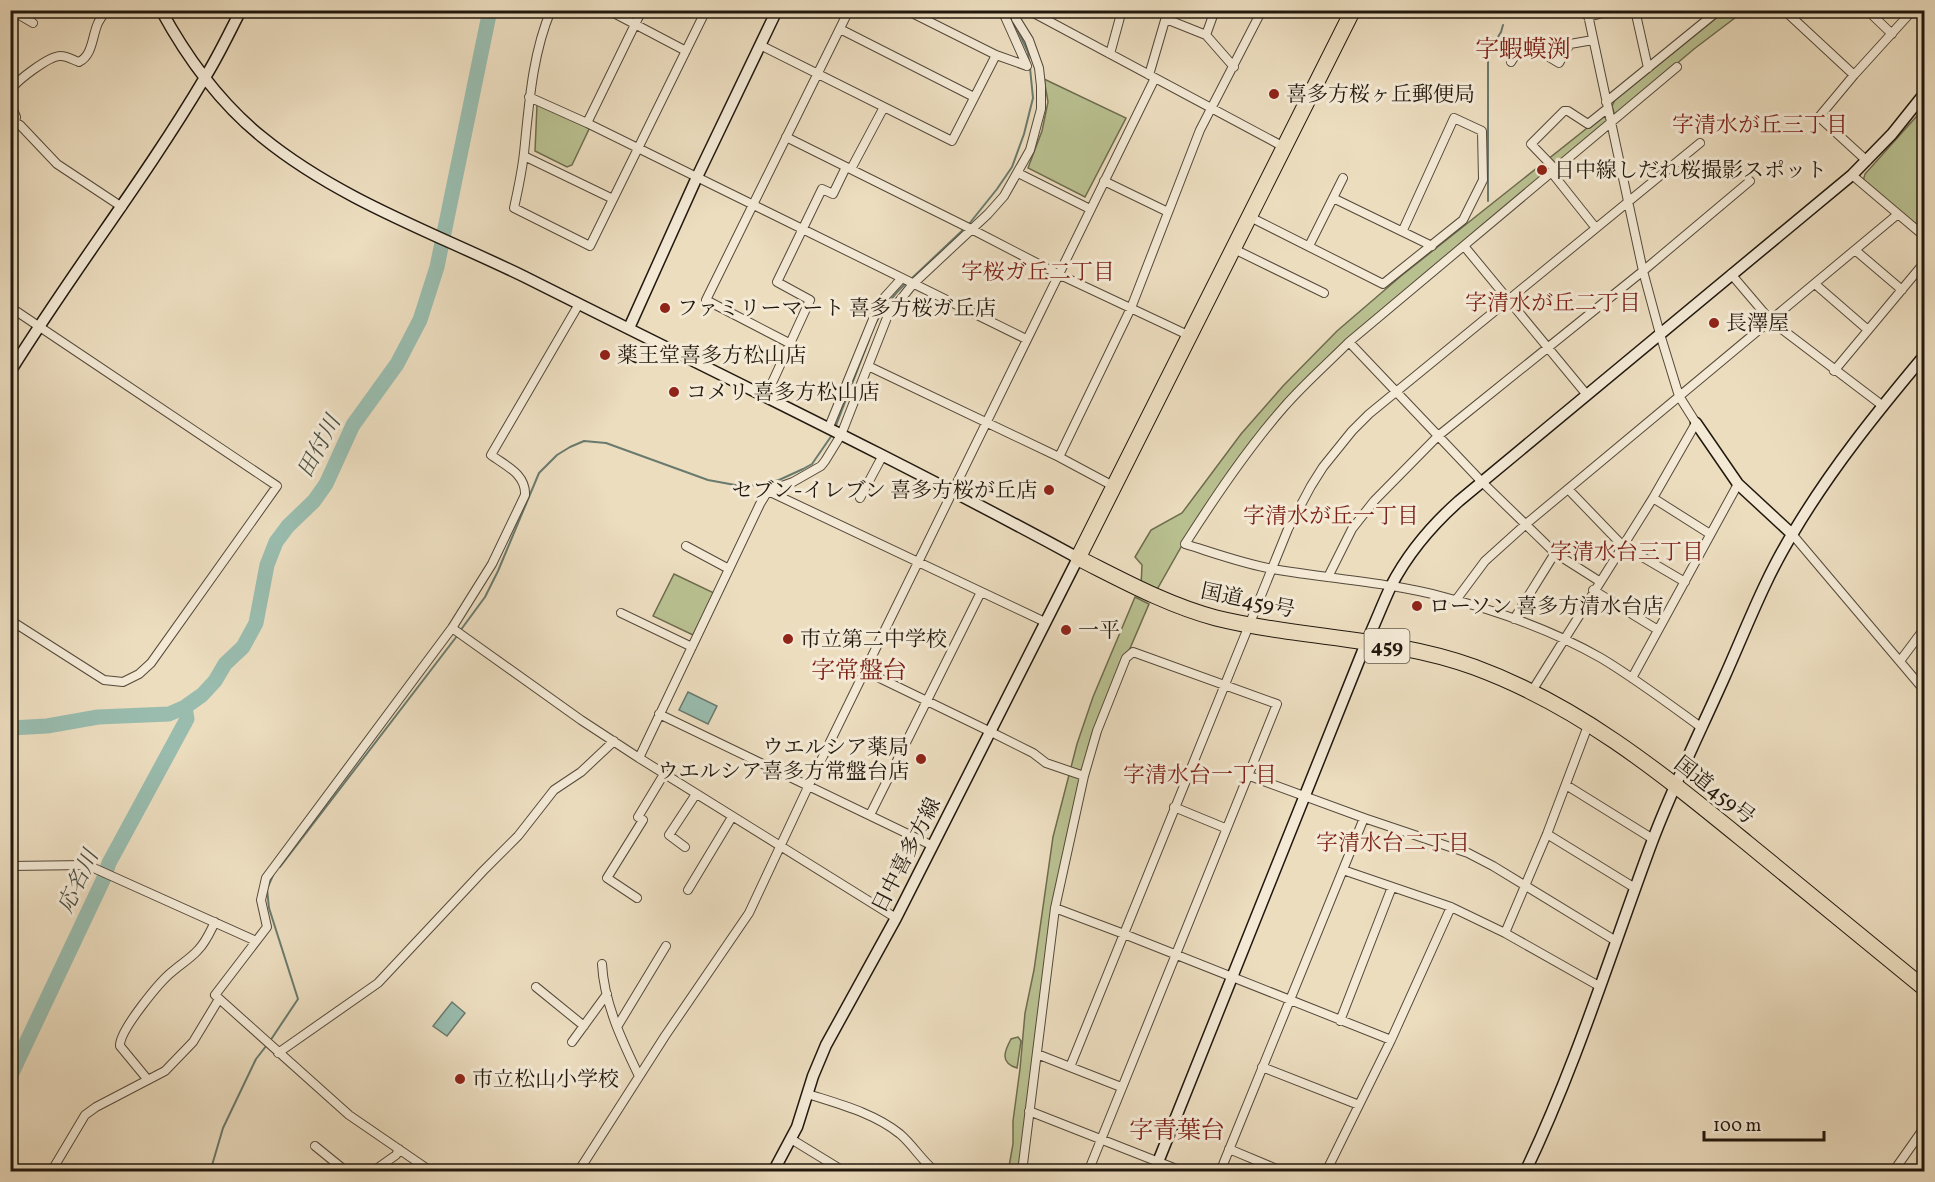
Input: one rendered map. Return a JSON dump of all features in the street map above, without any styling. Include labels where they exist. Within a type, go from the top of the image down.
[{"type":"highway","points":[[1078,558],[1353,10]]},
{"type":"highway","name":"国道459号","points":[[1078,558],[1147,592],[1214,617],[1248,625],[1366,643],[1441,658],[1472,666],[1532,691],[1589,723],[1676,785],[1924,988]]},
{"type":"street","points":[[11,10],[33,22]]},
{"type":"street","points":[[10,91],[26,74],[57,56],[79,62],[85,59],[98,23],[106,10]]},
{"type":"street","points":[[161,10],[205,78],[246,123],[291,159],[346,191],[629,328],[953,490],[1078,558]]},
{"type":"street","points":[[10,372],[39,326],[122,207],[205,78],[241,10]]},
{"type":"street","points":[[551,10],[543,30],[529,97],[524,156],[514,208],[590,246],[706,10]]},
{"type":"street","points":[[608,10],[686,51]]},
{"type":"street","points":[[586,123],[642,10]]},
{"type":"street","points":[[629,328],[697,177],[777,10]]},
{"type":"street","points":[[789,343],[706,300],[849,10]]},
{"type":"street","points":[[906,10],[996,55],[1027,66],[1002,10]]},
{"type":"street","points":[[639,758],[768,491],[793,482],[821,466],[841,435],[884,322],[895,305],[913,284],[973,230],[1004,196],[1030,150],[1041,109],[1039,68],[1029,40],[1016,19],[1014,10]]},
{"type":"street","points":[[1028,10],[1284,147]]},
{"type":"street","points":[[1110,54],[1122,10]]},
{"type":"street","points":[[1206,35],[1215,10]]},
{"type":"street","points":[[1059,457],[1131,308],[1200,130],[1262,10]]},
{"type":"street","points":[[1614,10],[1588,14],[1643,271],[1679,396],[1738,484],[1792,534],[1924,690]]},
{"type":"street","points":[[1635,10],[1648,68]]},
{"type":"street","points":[[1595,227],[1531,144],[1564,111],[1568,111],[1588,124],[1648,68],[1719,10]]},
{"type":"street","points":[[1784,10],[1854,75]]},
{"type":"street","points":[[1867,10],[1892,34]]},
{"type":"street","points":[[1867,160],[1819,117],[1913,10]]},
{"type":"street","points":[[578,1172],[639,1076],[749,913],[808,787],[1104,181],[1152,76],[1167,15],[1206,35],[1234,67]]},
{"type":"street","points":[[840,29],[974,96]]},
{"type":"street","points":[[1511,62],[1524,42],[1559,63],[1570,44],[1593,39]]},
{"type":"street","points":[[760,45],[952,141],[996,55]]},
{"type":"street","points":[[1677,67],[1349,342],[1285,406],[1244,458],[1185,544],[1271,569],[1392,585],[1456,600],[1514,619],[1564,639],[1600,658],[1702,728]]},
{"type":"street","points":[[1156,1166],[1366,643],[1392,585],[1434,525],[1447,511],[1852,175],[1924,94]]},
{"type":"street","points":[[529,97],[1026,339]]},
{"type":"street","points":[[10,103],[16,117],[13,121],[57,164],[122,207]]},
{"type":"street","points":[[766,396],[810,300],[777,282],[822,189],[833,194],[884,107]]},
{"type":"street","points":[[1250,217],[1383,284],[1463,220],[1483,180],[1482,131],[1454,118],[1402,230]]},
{"type":"street","points":[[786,137],[1058,274],[1190,336]]},
{"type":"street","points":[[1070,1067],[1271,569],[1295,514],[1323,467],[1352,431],[1396,391],[1700,142]]},
{"type":"street","points":[[524,156],[613,199]]},
{"type":"street","points":[[1018,173],[1090,209]]},
{"type":"street","points":[[1852,175],[1924,236]]},
{"type":"street","points":[[1309,246],[1343,178]]},
{"type":"street","points":[[1328,577],[1352,529],[1374,501],[1438,436],[1643,271],[1750,180]]},
{"type":"street","points":[[1104,181],[1168,212]]},
{"type":"street","points":[[1333,198],[1432,246]]},
{"type":"street","points":[[1456,600],[1485,561],[1526,524],[1898,214]]},
{"type":"street","points":[[1464,246],[1587,395]]},
{"type":"street","points":[[1234,249],[1324,292]]},
{"type":"street","points":[[1855,250],[1902,290]]},
{"type":"street","points":[[1833,370],[1924,263]]},
{"type":"street","points":[[1731,274],[1771,321],[1883,406]]},
{"type":"street","points":[[829,428],[876,312],[883,299],[902,278]]},
{"type":"street","points":[[1815,284],[1868,330]]},
{"type":"street","points":[[432,1172],[349,1115],[215,995],[267,927],[261,900],[266,878],[453,628],[492,564],[525,495],[526,486],[523,480],[491,455],[579,304]]},
{"type":"street","points":[[10,307],[277,486],[151,663],[139,674],[123,682],[104,680],[10,620]]},
{"type":"street","points":[[1349,342],[1482,482],[1555,553],[1599,581]]},
{"type":"street","points":[[1525,1172],[1570,1064],[1653,839],[1772,572],[1792,534],[1823,486],[1924,356]]},
{"type":"street","points":[[868,366],[1059,457],[1115,487]]},
{"type":"street","points":[[1532,691],[1653,498],[1696,423]]},
{"type":"street","points":[[860,498],[883,455]]},
{"type":"street","points":[[1632,678],[1738,484]]},
{"type":"street","points":[[1568,489],[1622,545],[1685,582]]},
{"type":"street","points":[[768,491],[1045,622]]},
{"type":"street","points":[[1653,498],[1710,534]]},
{"type":"street","points":[[686,546],[729,569]]},
{"type":"street","points":[[1514,619],[1555,553]]},
{"type":"street","name":"日中喜多方線","points":[[773,1172],[801,1118],[813,1076],[826,1045],[896,918],[1078,558]]},
{"type":"street","points":[[1593,591],[1658,630]]},
{"type":"street","points":[[870,815],[981,592]]},
{"type":"street","points":[[621,613],[692,646]]},
{"type":"street","points":[[453,628],[581,720],[639,758],[896,918]]},
{"type":"street","points":[[1900,661],[1924,630]]},
{"type":"street","points":[[1022,1172],[1055,908],[1084,776],[1097,731],[1126,658],[1133,652],[1277,704],[1088,1172]]},
{"type":"street","points":[[865,671],[1033,753],[1046,763],[1084,776]]},
{"type":"street","points":[[660,714],[933,846]]},
{"type":"street","points":[[1505,933],[1547,834],[1589,723]]},
{"type":"street","points":[[278,1053],[378,983],[518,836],[554,790],[581,772],[614,741]]},
{"type":"street","points":[[637,898],[607,878],[643,820],[638,817],[664,774]]},
{"type":"street","points":[[1247,775],[1305,798],[1468,853],[1616,941]]},
{"type":"street","points":[[1566,785],[1653,839]]},
{"type":"street","points":[[685,847],[669,835],[696,794]]},
{"type":"street","points":[[1174,807],[1225,828]]},
{"type":"street","points":[[688,890],[732,817]]},
{"type":"street","points":[[1220,1172],[1364,818]]},
{"type":"street","points":[[1547,834],[1635,888]]},
{"type":"street","points":[[10,866],[87,864],[256,941]]},
{"type":"street","points":[[1343,870],[1451,907],[1505,933],[1599,987]]},
{"type":"street","points":[[1340,1021],[1392,887]]},
{"type":"street","points":[[1326,1172],[1391,1041],[1451,907]]},
{"type":"street","points":[[1055,908],[1391,1041]]},
{"type":"street","points":[[148,1080],[120,1046],[122,1035],[160,983],[197,952],[207,939],[215,922]]},
{"type":"street","points":[[617,1027],[666,946]]},
{"type":"street","points":[[602,964],[606,994],[617,1027],[639,1076]]},
{"type":"street","points":[[536,987],[584,1026]]},
{"type":"street","points":[[572,1042],[606,994]]},
{"type":"street","points":[[51,1172],[85,1115],[165,1071],[193,1042],[219,999]]},
{"type":"street","points":[[1037,1054],[1121,1087]]},
{"type":"street","points":[[1262,1066],[1359,1106]]},
{"type":"street","points":[[808,1094],[859,1112],[890,1127],[900,1134],[936,1172]]},
{"type":"street","points":[[1029,1111],[1100,1138],[1156,1166],[1184,1172]]},
{"type":"street","points":[[1893,1172],[1924,1128]]},
{"type":"street","points":[[791,1139],[845,1172]]},
{"type":"street","points":[[315,1146],[347,1172]]},
{"type":"street","points":[[372,1172],[396,1155],[399,1149]]},
{"type":"street","points":[[1229,1149],[1284,1172]]},
{"type":"green space","points":[[1725,11],[1744,11],[1694,49],[1616,115],[1614,113],[1612,106],[1615,100]]},
{"type":"green space","points":[[1044,79],[1126,118],[1085,197],[1028,168],[1042,131],[1048,102]]},
{"type":"green space","points":[[540,104],[590,127],[572,165],[567,167],[535,151],[537,105]]},
{"type":"green space","points":[[1924,108],[1924,231],[1863,181],[1865,174]]},
{"type":"green space","points":[[1606,113],[1608,121],[1318,371],[1197,519],[1155,593],[1141,586],[1142,565],[1135,557],[1151,530],[1182,513],[1241,434],[1283,386],[1337,331],[1401,276]]},
{"type":"green space","points":[[674,574],[714,593],[693,635],[653,616]]},
{"type":"green space","points":[[1135,597],[1149,604],[1101,716],[1056,890],[1019,1171],[1008,1172],[1013,1144],[1013,1121],[1025,1013],[1034,970],[1053,837],[1077,744],[1093,697]]},
{"type":"green space","points":[[1018,1037],[1021,1041],[1017,1068],[1008,1063],[1005,1056],[1011,1039]]},
{"type":"shaded area","points":[[688,692],[717,706],[708,724],[679,710]]},
{"type":"shaded area","points":[[452,1002],[465,1013],[447,1036],[433,1026]]},
{"type":"waterway","name":"田付川","points":[[10,728],[47,726],[98,717],[169,714],[185,707],[202,695],[215,681],[225,664],[243,647],[256,623],[267,565],[276,542],[288,526],[314,501],[326,484],[353,425],[397,364],[420,320],[437,267],[490,10]]},
{"type":"waterway","points":[[1008,10],[1028,52],[1029,62]]},
{"type":"waterway","points":[[1739,16],[1746,10]]},
{"type":"waterway","points":[[1488,201],[1488,53],[1503,25]]},
{"type":"waterway","points":[[969,224],[1012,167],[1024,134],[1033,98],[1030,68]]},
{"type":"waterway","points":[[910,280],[965,228]]},
{"type":"waterway","points":[[875,324],[889,302],[906,283]]},
{"type":"waterway","points":[[835,428],[869,340]]},
{"type":"waterway","points":[[460,631],[485,597],[539,473],[557,455],[570,447],[584,441],[606,443],[708,480],[746,487],[779,480],[812,464],[832,435]]},
{"type":"waterway","points":[[280,867],[457,636]]},
{"type":"waterway","name":"応名川","points":[[10,1077],[109,863],[187,719],[185,707]]},
{"type":"waterway","points":[[210,1172],[223,1128],[256,1059],[298,999],[269,908],[267,889],[274,873]]},
{"type":"place","name":"喜多方桜ヶ丘郵便局","points":[[1274,94]]},
{"type":"place","name":"日中線しだれ桜撮影スポット","points":[[1542,170]]},
{"type":"place","name":"ファミリーマート 喜多方桜ガ丘店","points":[[665,308]]},
{"type":"place","name":"長澤屋","points":[[1714,323]]},
{"type":"place","name":"薬王堂喜多方松山店","points":[[605,355]]},
{"type":"place","name":"コメリ 喜多方松山店","points":[[674,392]]},
{"type":"place","name":"セブン-イレブン 喜多方桜が丘店","points":[[1049,490]]},
{"type":"place","name":"ローソン 喜多方清水台店","points":[[1417,606]]},
{"type":"place","name":"一平","points":[[1066,630]]},
{"type":"place","name":"市立第二中学校","points":[[788,639]]},
{"type":"place","name":"ウエルシア薬局 ウエルシア喜多方常盤台店","points":[[921,759]]},
{"type":"place","name":"市立松山小学校","points":[[460,1079]]},
{"type":"district","name":"字蝦蟆渕","points":[[1523,49]]},
{"type":"district","name":"字清水が丘三丁目","points":[[1760,124]]},
{"type":"district","name":"字桜ガ丘二丁目","points":[[1038,271]]},
{"type":"district","name":"字清水が丘二丁目","points":[[1553,302]]},
{"type":"district","name":"字清水が丘一丁目","points":[[1331,515]]},
{"type":"district","name":"字清水台三丁目","points":[[1627,551]]},
{"type":"district","name":"字常盤台","points":[[859,670]]},
{"type":"district","name":"字清水台一丁目","points":[[1200,774]]},
{"type":"district","name":"字清水台二丁目","points":[[1393,842]]},
{"type":"district","name":"字青葉台","points":[[1177,1130]]}]
